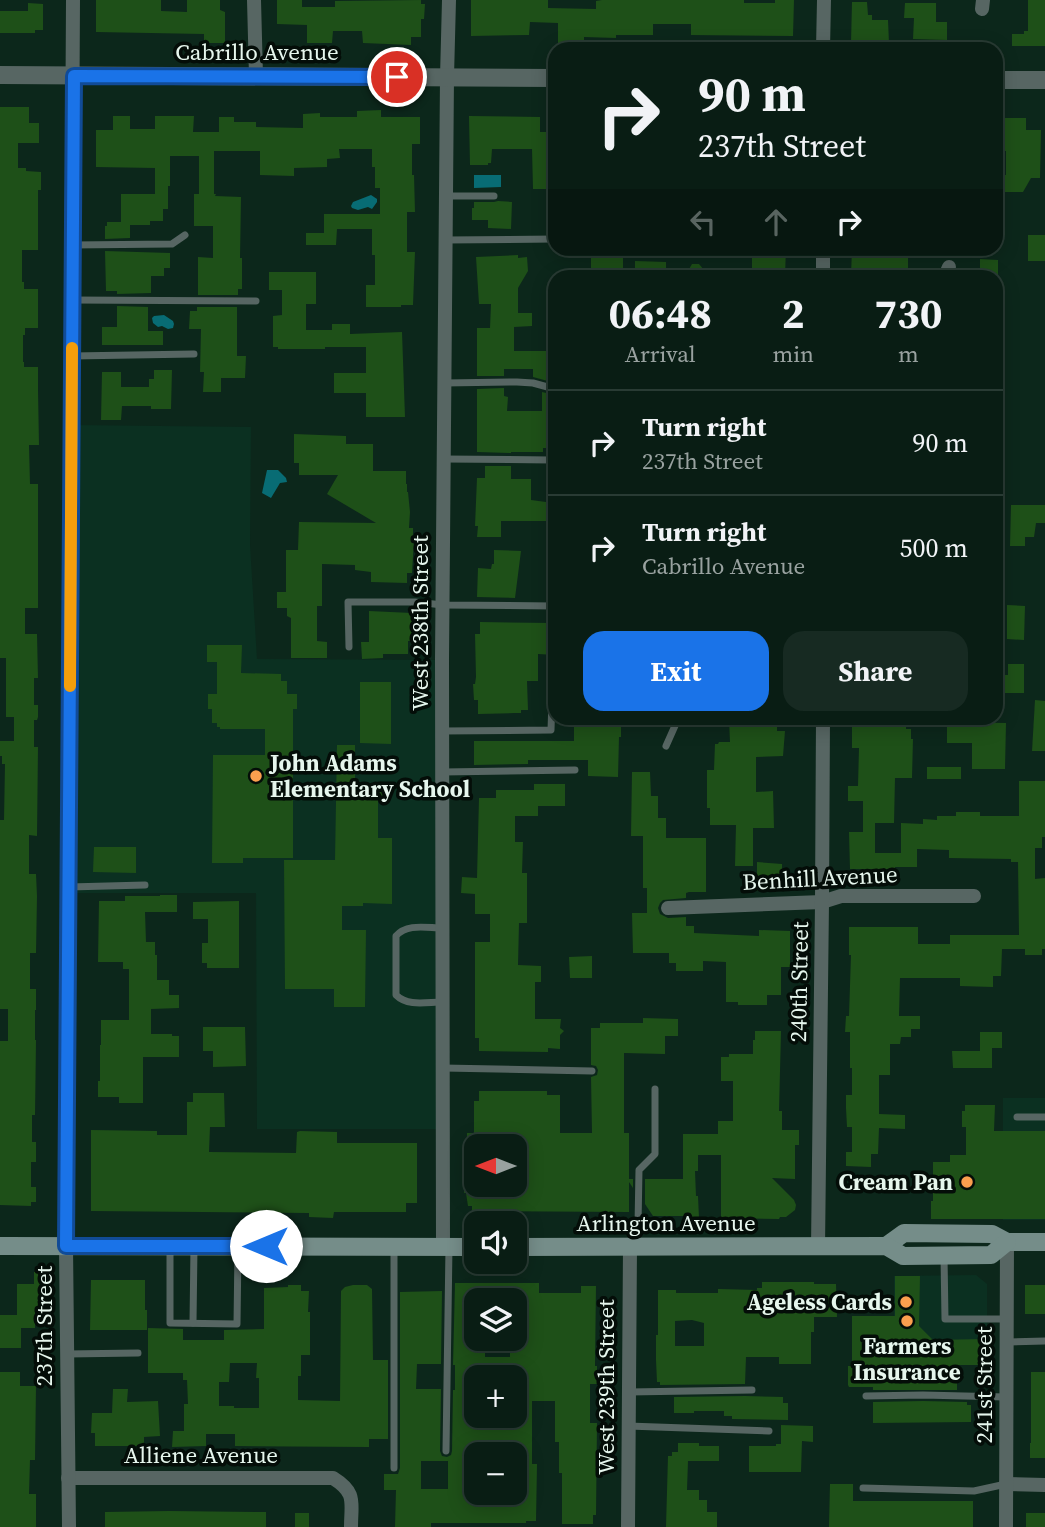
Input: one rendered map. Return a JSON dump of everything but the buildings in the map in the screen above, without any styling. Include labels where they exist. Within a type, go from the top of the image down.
[{"type":"main road","points":[[1007,1242],[991,1255],[902,1256],[886,1246],[904,1233],[992,1234],[1007,1242],[1045,1242]]},
{"type":"main road","points":[[0,1246],[464,1247]]},
{"type":"main road","name":"Arlington Avenue","points":[[527,1247],[886,1246]]},
{"type":"street","name":"237th Street","points":[[69,1527],[66,1246],[74,0]]},
{"type":"street","points":[[254,0],[256,76]]},
{"type":"street","name":"West 238th Street","points":[[446,1247],[442,1068],[442,731],[449,0]]},
{"type":"street","points":[[823,42],[824,0]]},
{"type":"street","name":"Cabrillo Avenue","points":[[0,75],[548,78]]},
{"type":"street","points":[[1003,80],[1045,80]]},
{"type":"street","name":"240th Street","points":[[818,1248],[823,725]]},
{"type":"street","name":"Benhill Avenue","points":[[668,908],[822,902],[841,896],[974,896]]},
{"type":"street","name":"241st Street","points":[[1006,1527],[1007,1242]]},
{"type":"street","name":"West 239th Street","points":[[628,1527],[630,1247]]},
{"type":"street","name":"Alliene Avenue","points":[[68,1478],[333,1478],[345,1485],[351,1495],[351,1527]]},
{"type":"street","points":[[1006,1484],[1045,1485]]},
{"type":"lane","points":[[446,196],[494,196]]},
{"type":"lane","points":[[72,245],[172,244],[185,235]]},
{"type":"lane","points":[[446,240],[548,239]]},
{"type":"lane","points":[[72,300],[256,301]]},
{"type":"lane","points":[[72,356],[194,355]]},
{"type":"lane","points":[[444,383],[517,382],[548,387]]},
{"type":"lane","points":[[444,459],[548,460]]},
{"type":"lane","points":[[349,647],[348,602],[415,601],[443,605],[548,606]]},
{"type":"lane","points":[[442,731],[551,730],[551,725]]},
{"type":"lane","points":[[666,746],[675,725]]},
{"type":"lane","points":[[442,772],[575,770]]},
{"type":"lane","points":[[69,887],[145,885]]},
{"type":"lane","points":[[442,929],[408,928],[396,936],[396,995],[409,1003],[442,1002]]},
{"type":"lane","points":[[442,1068],[592,1071]]},
{"type":"lane","points":[[630,1247],[638,1225],[639,1170],[655,1154],[655,1089]]},
{"type":"lane","points":[[1017,1117],[1045,1117]]},
{"type":"lane","points":[[170,1246],[170,1323],[237,1324],[238,1246]]},
{"type":"lane","points":[[193,1323],[194,1246]]},
{"type":"lane","points":[[394,1246],[394,1468]]},
{"type":"lane","points":[[446,1247],[446,1451]]},
{"type":"lane","points":[[944,1255],[945,1319],[1007,1319]]},
{"type":"lane","points":[[1007,1342],[1045,1341]]},
{"type":"lane","points":[[68,1354],[138,1353]]},
{"type":"lane","points":[[629,1392],[752,1390]]},
{"type":"lane","points":[[866,1396],[1006,1397]]},
{"type":"lane","points":[[628,1426],[769,1431]]},
{"type":"lane","points":[[863,1489],[974,1491],[1006,1484]]},
{"type":"shaded area","name":"John Adams Elementary School","points":[[73,425],[251,427],[250,545],[257,659],[442,660],[436,1129],[257,1129],[256,893],[72,893]]},
{"type":"shaded area","points":[[1003,1098],[1045,1098],[1045,1220],[1003,1220]]},
{"type":"shaded area","points":[[976,1275],[987,1284],[987,1365],[894,1365],[894,1276]]},
{"type":"water","points":[[474,175],[501,175],[501,187],[474,188]]},
{"type":"water","points":[[371,195],[377,199],[372,209],[352,208],[353,202]]},
{"type":"water","points":[[164,315],[173,321],[173,328],[158,327],[153,323],[154,316]]},
{"type":"water","points":[[267,470],[278,470],[287,482],[280,483],[271,498],[262,493]]},
{"type":"slow traffic","points":[[70,686],[72,348]]},
{"type":"place","name":"John Adams Elementary School","points":[[256,776]]},
{"type":"place","name":"Cream Pan","points":[[967,1182]]},
{"type":"place","name":"Ageless Cards","points":[[906,1302]]},
{"type":"place","name":"Farmers Insurance","points":[[907,1321]]},
{"type":"route","points":[[266,1246],[66,1246],[74,76],[397,77]]}]
